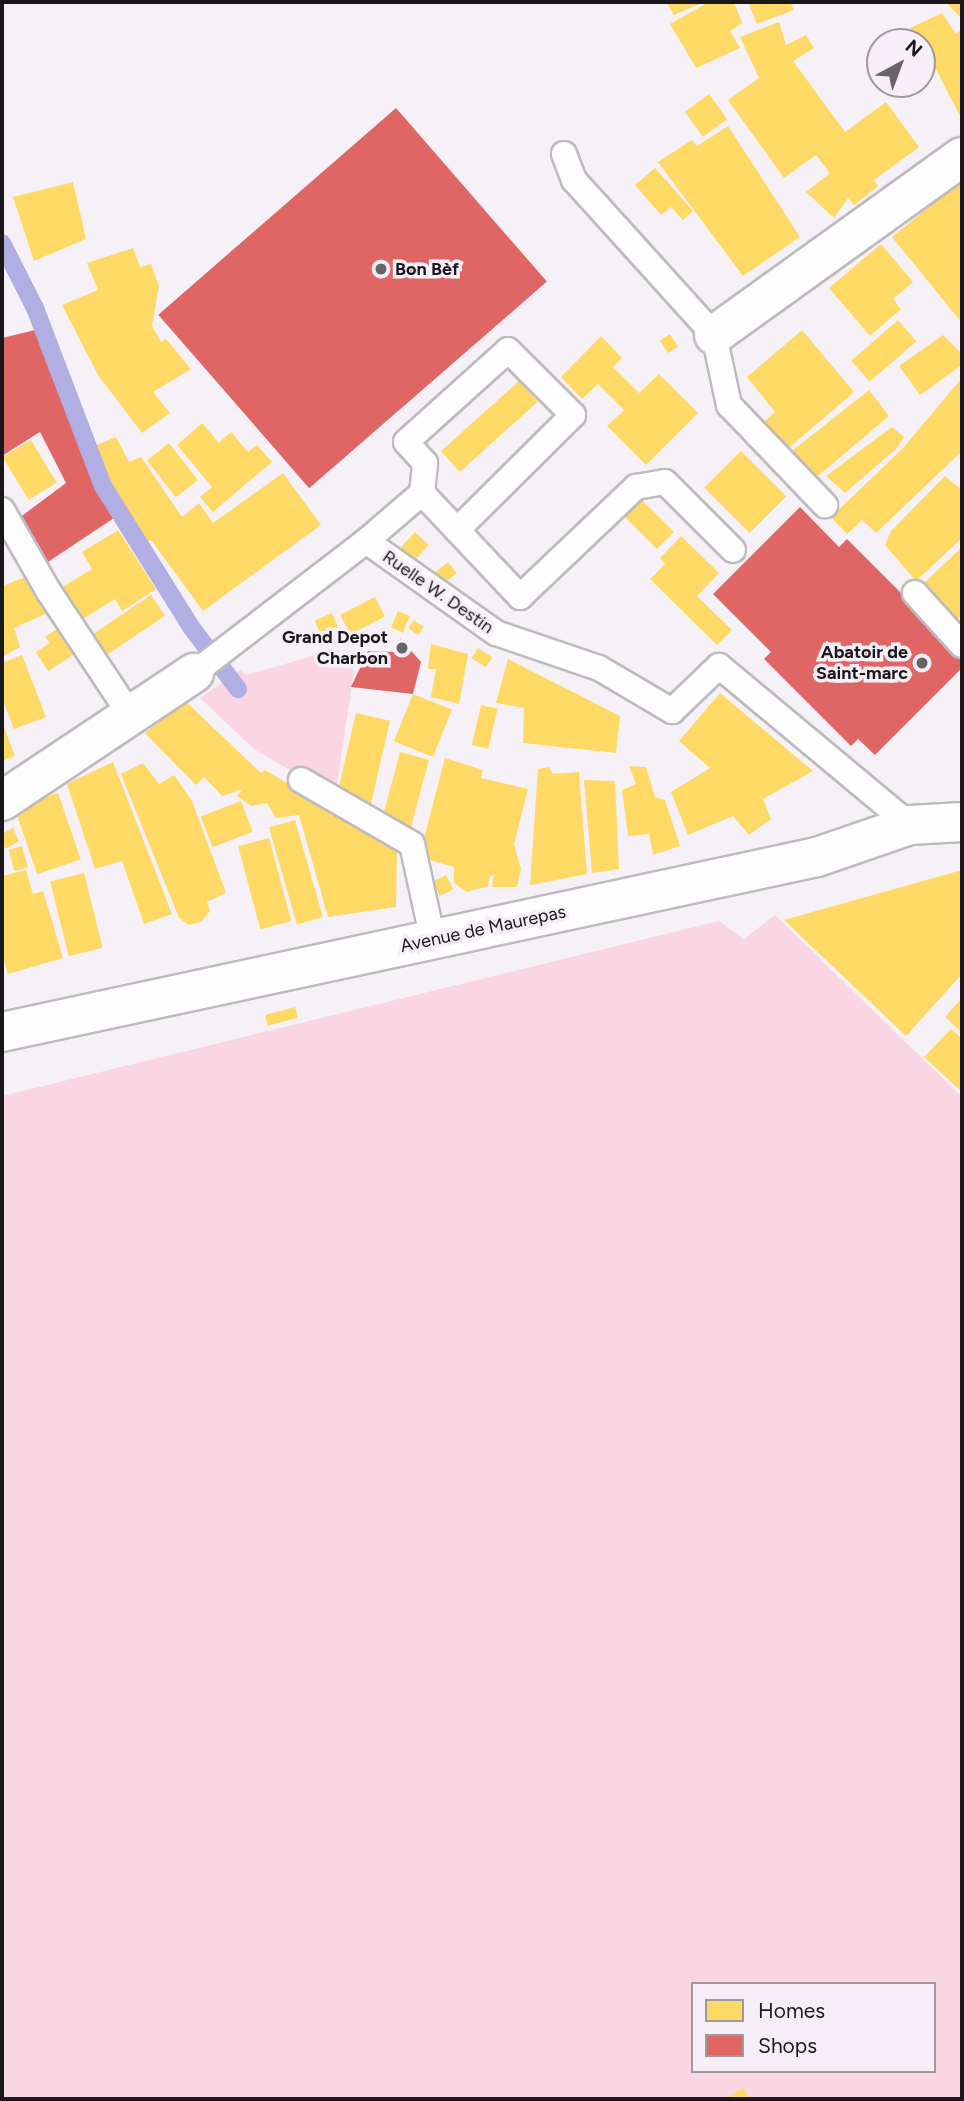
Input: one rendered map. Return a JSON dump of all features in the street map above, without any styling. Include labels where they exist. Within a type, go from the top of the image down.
[{"type":"street","points":[[714,335],[962,157]]},
{"type":"street","name":"Ruelle W. Destin","points":[[2,801],[194,673]]},
{"type":"street","name":"Avenue de Maurepas","points":[[2,1032],[817,857],[910,825],[962,822]]},
{"type":"lane","points":[[564,155],[575,180],[714,335],[729,405],[825,505]]},
{"type":"lane","points":[[366,541],[422,493],[425,463],[406,442],[508,350],[573,415],[457,530]]},
{"type":"lane","points":[[422,493],[520,597],[636,487],[665,482],[733,550]]},
{"type":"lane","points":[[2,510],[48,592],[131,716]]},
{"type":"lane","name":"Ruelle W. Destin","points":[[194,673],[366,541],[496,634],[599,668],[672,711],[719,666],[910,825]]},
{"type":"lane","points":[[915,593],[962,645]]},
{"type":"lane","points":[[301,780],[412,844],[433,940]]},
{"type":"shaded area","points":[[337,649],[354,671],[336,792],[298,767],[292,771],[255,750],[200,698],[241,670],[246,675]]},
{"type":"shaded area","points":[[775,915],[962,1097],[962,2099],[2,2099],[2,1096],[719,921],[744,939]]},
{"type":"building: Homes","points":[[666,2],[704,2],[674,15]]},
{"type":"building: Homes","points":[[709,2],[734,2],[742,23],[730,31],[740,48],[696,68],[670,24]]},
{"type":"building: Homes","points":[[748,2],[790,2],[794,10],[757,24]]},
{"type":"building: Homes","points":[[946,2],[962,2],[962,19]]},
{"type":"building: Homes","points":[[942,13],[956,34],[962,28],[962,120],[936,69],[936,28],[910,28]]},
{"type":"building: Homes","points":[[779,22],[786,45],[806,35],[814,48],[793,61],[845,132],[886,102],[919,147],[874,180],[878,186],[854,205],[848,198],[834,218],[806,192],[830,173],[816,155],[784,178],[728,100],[759,78],[740,37]]},
{"type":"building: Homes","points":[[709,94],[727,119],[703,137],[685,112]]},
{"type":"building: Homes","points":[[728,126],[800,237],[743,276],[658,162],[692,140],[697,146]]},
{"type":"building: Homes","points":[[655,168],[693,211],[683,220],[671,207],[661,215],[635,185]]},
{"type":"building: Homes","points":[[962,180],[962,323],[892,237]]},
{"type":"building: Homes","points":[[73,182],[86,239],[34,261],[13,197]]},
{"type":"building: Homes","points":[[881,244],[913,282],[893,299],[901,309],[870,336],[829,288]]},
{"type":"building: Homes","points":[[133,248],[140,267],[151,264],[159,286],[152,326],[161,342],[166,339],[191,369],[153,392],[170,413],[142,433],[98,375],[62,305],[98,290],[87,263]]},
{"type":"building: Homes","points":[[898,320],[916,341],[870,382],[851,361]]},
{"type":"building: Homes","points":[[802,330],[854,392],[784,452],[761,424],[775,412],[747,377]]},
{"type":"building: Homes","points":[[670,334],[678,347],[668,353],[660,340]]},
{"type":"building: Homes","points":[[943,335],[962,354],[962,365],[920,395],[899,366]]},
{"type":"building: Homes","points":[[601,336],[622,358],[613,367],[639,393],[659,374],[698,413],[646,465],[607,426],[624,410],[598,384],[582,399],[561,377]]},
{"type":"building: Homes","points":[[962,378],[962,451],[876,533],[862,520],[847,534],[831,517],[902,449]]},
{"type":"building: Homes","points":[[519,381],[538,402],[460,472],[441,451]]},
{"type":"building: Homes","points":[[869,390],[889,416],[819,475],[807,476],[788,454]]},
{"type":"building: Homes","points":[[202,423],[219,443],[231,432],[248,452],[257,445],[272,462],[213,512],[200,497],[212,487],[177,445]]},
{"type":"building: Homes","points":[[892,427],[904,437],[896,449],[845,493],[826,476]]},
{"type":"building: Homes","points":[[116,437],[129,462],[141,457],[182,517],[199,503],[213,523],[283,473],[321,525],[203,611],[151,540],[142,545],[106,485],[90,448]]},
{"type":"building: Homes","points":[[31,440],[57,483],[28,500],[3,457]]},
{"type":"building: Homes","points":[[169,443],[198,480],[176,497],[147,460]]},
{"type":"building: Homes","points":[[741,451],[786,496],[749,533],[704,488]]},
{"type":"building: Homes","points":[[945,476],[962,490],[962,538],[916,581],[885,545],[891,531]]},
{"type":"building: Homes","points":[[640,498],[674,532],[657,549],[623,515]]},
{"type":"building: Homes","points":[[118,530],[156,589],[122,611],[115,599],[77,623],[56,591],[92,569],[82,552]]},
{"type":"building: Homes","points":[[415,532],[429,545],[415,560],[401,547]]},
{"type":"building: Homes","points":[[681,536],[719,573],[697,596],[732,630],[717,645],[650,579],[665,564],[660,558]]},
{"type":"building: Homes","points":[[962,547],[962,615],[956,621],[922,585]]},
{"type":"building: Homes","points":[[448,562],[457,573],[443,584],[434,573]]},
{"type":"building: Homes","points":[[31,575],[52,611],[14,628],[20,647],[2,657],[2,586]]},
{"type":"building: Homes","points":[[151,595],[165,616],[99,660],[85,640]]},
{"type":"building: Homes","points":[[375,597],[385,617],[350,634],[340,615]]},
{"type":"building: Homes","points":[[398,611],[410,616],[403,633],[391,628]]},
{"type":"building: Homes","points":[[332,613],[342,637],[325,644],[315,620]]},
{"type":"building: Homes","points":[[414,620],[424,627],[418,635],[408,628]]},
{"type":"building: Homes","points":[[64,624],[81,650],[48,671],[36,652],[50,643],[45,637]]},
{"type":"building: Homes","points":[[431,644],[468,654],[459,704],[431,697],[436,669],[428,669]]},
{"type":"building: Homes","points":[[478,648],[492,657],[486,667],[471,658]]},
{"type":"building: Homes","points":[[22,655],[46,717],[14,729],[2,698],[2,663]]},
{"type":"building: Homes","points":[[508,659],[620,716],[616,753],[523,743],[524,708],[496,703]]},
{"type":"building: Homes","points":[[720,693],[813,771],[763,799],[771,819],[749,835],[733,816],[688,835],[671,792],[710,768],[679,741]]},
{"type":"building: Homes","points":[[413,694],[452,710],[433,757],[394,741]]},
{"type":"building: Homes","points":[[185,701],[261,773],[265,770],[397,848],[396,907],[328,917],[299,815],[276,818],[267,803],[251,806],[237,796],[243,789],[222,796],[204,777],[196,785],[145,733]]},
{"type":"building: Homes","points":[[481,705],[498,709],[488,749],[472,745]]},
{"type":"building: Homes","points":[[356,713],[390,721],[371,806],[336,798]]},
{"type":"building: Homes","points":[[2,722],[15,756],[2,761]]},
{"type":"building: Homes","points":[[400,752],[429,760],[411,827],[382,820]]},
{"type":"building: Homes","points":[[445,758],[483,770],[481,778],[528,789],[514,844],[521,869],[517,887],[492,887],[494,875],[490,876],[488,886],[467,892],[454,883],[454,867],[419,857]]},
{"type":"building: Homes","points":[[113,762],[172,914],[144,924],[122,861],[95,869],[67,784]]},
{"type":"building: Homes","points":[[143,763],[159,784],[174,775],[192,801],[226,893],[207,902],[210,911],[201,922],[189,925],[179,918],[121,774]]},
{"type":"building: Homes","points":[[629,766],[646,767],[655,797],[665,800],[680,846],[653,855],[649,834],[628,836],[622,790],[636,784]]},
{"type":"building: Homes","points":[[549,767],[553,774],[579,772],[587,874],[530,885],[538,769]]},
{"type":"building: Homes","points":[[584,780],[615,781],[619,869],[592,873]]},
{"type":"building: Homes","points":[[58,793],[81,859],[37,874],[15,808]]},
{"type":"building: Homes","points":[[241,801],[253,832],[213,847],[201,816]]},
{"type":"building: Homes","points":[[295,820],[323,917],[297,925],[269,827]]},
{"type":"building: Homes","points":[[13,828],[19,841],[5,849],[2,834]]},
{"type":"building: Homes","points":[[269,838],[291,921],[260,929],[238,846]]},
{"type":"building: Homes","points":[[22,846],[28,867],[15,871],[9,850]]},
{"type":"building: Homes","points":[[26,870],[33,894],[43,891],[63,958],[8,974],[2,953],[2,876]]},
{"type":"building: Homes","points":[[962,870],[962,974],[906,1036],[784,920]]},
{"type":"building: Homes","points":[[84,873],[103,948],[69,956],[50,881]]},
{"type":"building: Homes","points":[[446,875],[453,889],[440,896],[433,882]]},
{"type":"building: Homes","points":[[962,998],[962,1033],[945,1017]]},
{"type":"building: Homes","points":[[295,1007],[298,1018],[268,1026],[265,1015]]},
{"type":"building: Homes","points":[[951,1029],[962,1039],[962,1092],[924,1057]]},
{"type":"building: Homes","points":[[743,2088],[750,2099],[725,2099]]},
{"type":"building: Shops","points":[[396,108],[547,282],[309,488],[158,315]]},
{"type":"building: Shops","points":[[35,330],[98,493],[114,518],[45,564],[19,518],[66,483],[40,432],[2,456],[2,338]]},
{"type":"building: Shops","points":[[800,507],[839,547],[847,539],[962,654],[962,668],[875,755],[858,739],[851,746],[764,659],[771,652],[713,594]]},
{"type":"building: Shops","points":[[400,638],[421,662],[413,694],[351,687],[368,651],[397,652]]},
{"type":"waterway","points":[[2,243],[35,308],[103,486],[191,627],[238,689]]},
{"type":"place","name":"Bon Bèf","points":[[381,269]]},
{"type":"place","name":"Grand Depot Charbon","points":[[402,648]]},
{"type":"place","name":"Abatoir de Saint-marc","points":[[922,663]]}]
